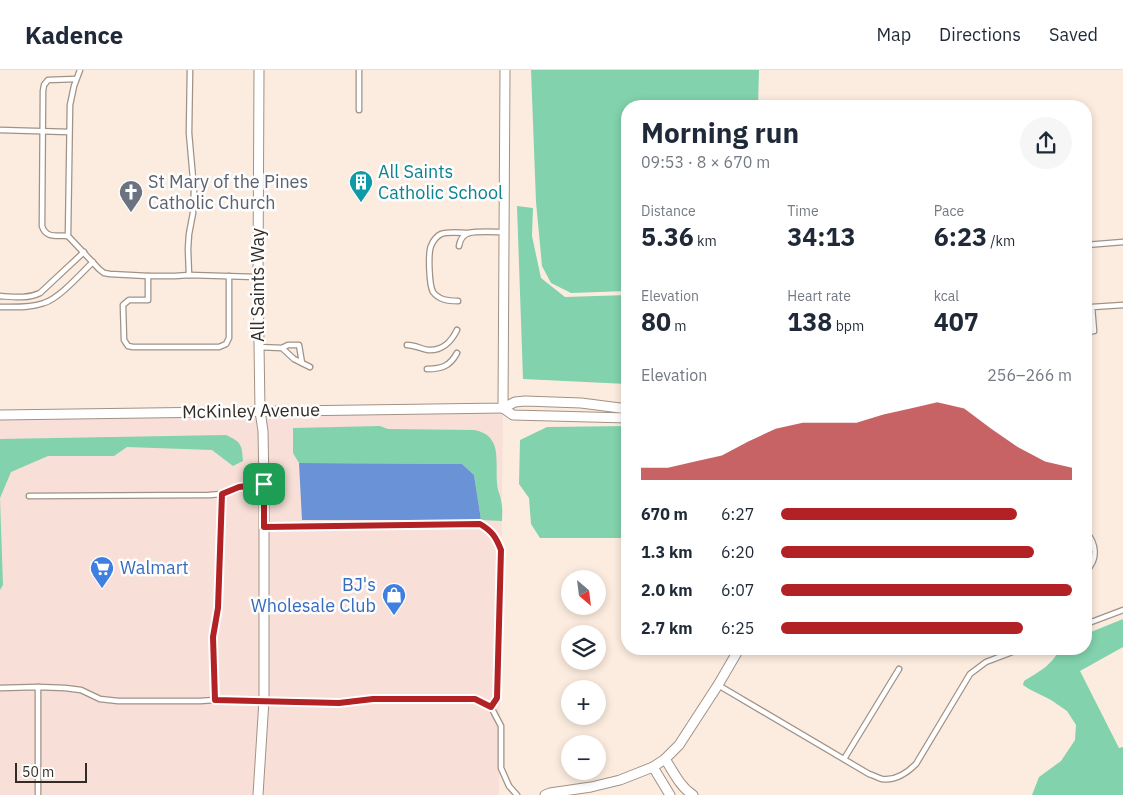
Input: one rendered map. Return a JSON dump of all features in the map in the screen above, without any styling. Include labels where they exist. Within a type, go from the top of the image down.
[{"type":"street","name":"All Saints Way","points":[[258,795],[264,700],[264,484],[258,347],[259,70]]},
{"type":"street","points":[[503,408],[505,70]]},
{"type":"street","name":"McKinley Avenue","points":[[0,415],[503,408],[515,402],[525,401],[582,403],[621,408]]},
{"type":"street","name":"McKinley Avenue","points":[[503,408],[513,415],[621,418]]},
{"type":"street","points":[[545,795],[620,780],[653,767],[665,759],[679,745],[736,655]]},
{"type":"street","points":[[665,759],[681,784],[694,795]]},
{"type":"street","points":[[653,767],[670,795]]},
{"type":"lane","points":[[68,236],[70,105],[76,78],[80,70]]},
{"type":"lane","points":[[189,274],[188,248],[194,190],[189,133],[190,70]]},
{"type":"lane","points":[[359,70],[359,110]]},
{"type":"lane","points":[[76,78],[53,79],[46,82],[43,91],[42,228],[44,232],[48,235],[68,236],[92,262],[104,272],[110,274],[258,276]]},
{"type":"lane","points":[[0,130],[69,132]]},
{"type":"lane","points":[[458,301],[444,300],[433,291],[430,284],[430,248],[432,242],[442,234],[448,233],[503,232]]},
{"type":"lane","points":[[459,246],[463,236],[469,233]]},
{"type":"lane","points":[[1092,245],[1123,242]]},
{"type":"lane","points":[[0,296],[23,297],[40,293],[84,252]]},
{"type":"lane","points":[[0,307],[26,307],[46,302],[56,297],[92,262]]},
{"type":"lane","points":[[148,276],[148,300],[126,301],[123,305],[123,338],[124,342],[130,347],[219,347],[225,345],[229,338],[229,276]]},
{"type":"lane","points":[[1092,331],[1094,331],[1092,307],[1123,304]]},
{"type":"lane","points":[[407,345],[437,350],[452,340],[457,330]]},
{"type":"lane","points":[[258,347],[282,348],[288,345],[299,345],[302,364]]},
{"type":"lane","points":[[282,348],[294,359],[310,368]]},
{"type":"lane","points":[[427,369],[438,369],[446,365],[453,360],[457,353]]},
{"type":"lane","points":[[29,496],[222,494],[239,487],[264,484]]},
{"type":"lane","points":[[215,700],[213,637],[218,608],[222,494]]},
{"type":"lane","points":[[264,527],[480,524],[490,530],[497,539],[501,550],[497,698],[491,707]]},
{"type":"lane","points":[[1092,541],[1095,545],[1095,558],[1092,564]]},
{"type":"lane","points":[[1092,622],[1123,610]]},
{"type":"lane","points":[[718,685],[870,774],[882,779],[893,779],[906,774],[916,764],[970,674],[986,662],[1004,655]]},
{"type":"lane","points":[[844,759],[899,669]]},
{"type":"lane","points":[[38,687],[38,795]]},
{"type":"lane","points":[[0,688],[65,688],[81,690],[100,699],[118,701],[264,700],[339,703],[373,699],[475,699],[491,707],[500,726],[501,768],[509,786],[517,795]]},
{"type":"shaded area","points":[[503,408],[499,795],[0,795],[0,414]]},
{"type":"green space","points":[[531,70],[759,70],[758,100],[621,100],[621,291],[571,293],[551,283],[542,266],[536,202]]},
{"type":"green space","points":[[517,206],[533,208],[532,236],[541,278],[565,297],[621,295],[621,384],[523,379]]},
{"type":"green space","points":[[380,426],[388,429],[474,430],[484,433],[491,439],[496,453],[502,521],[481,520],[474,475],[462,464],[299,463],[293,453],[293,428]]},
{"type":"green space","points":[[621,426],[621,538],[540,538],[531,524],[529,498],[519,484],[520,440],[547,427]]},
{"type":"green space","points":[[226,435],[240,444],[242,451],[243,461],[233,466],[212,450],[127,447],[114,456],[48,456],[11,472],[0,498],[0,439]]},
{"type":"green space","points":[[0,498],[3,585],[0,590]]},
{"type":"green space","points":[[1123,619],[1123,647],[1080,671],[1119,748],[1123,747],[1123,795],[1032,795],[1039,777],[1061,761],[1075,740],[1076,725],[1067,711],[1023,685],[1024,681],[1049,664],[1056,655],[1092,655],[1092,632]]},
{"type":"water","points":[[299,463],[462,464],[474,475],[481,520],[302,520]]},
{"type":"place","name":"All Saints Catholic School","points":[[361,203]]},
{"type":"place","name":"St Mary of the Pines Catholic Church","points":[[131,213]]},
{"type":"place","name":"Walmart","points":[[102,589]]},
{"type":"place","name":"BJ's Wholesale Club","points":[[394,616]]},
{"type":"route","points":[[264,484],[264,527],[480,524],[490,530],[497,539],[501,550],[497,698],[491,707],[475,699],[373,699],[339,703],[215,700],[213,637],[218,608],[222,494],[239,487],[264,484]]}]
